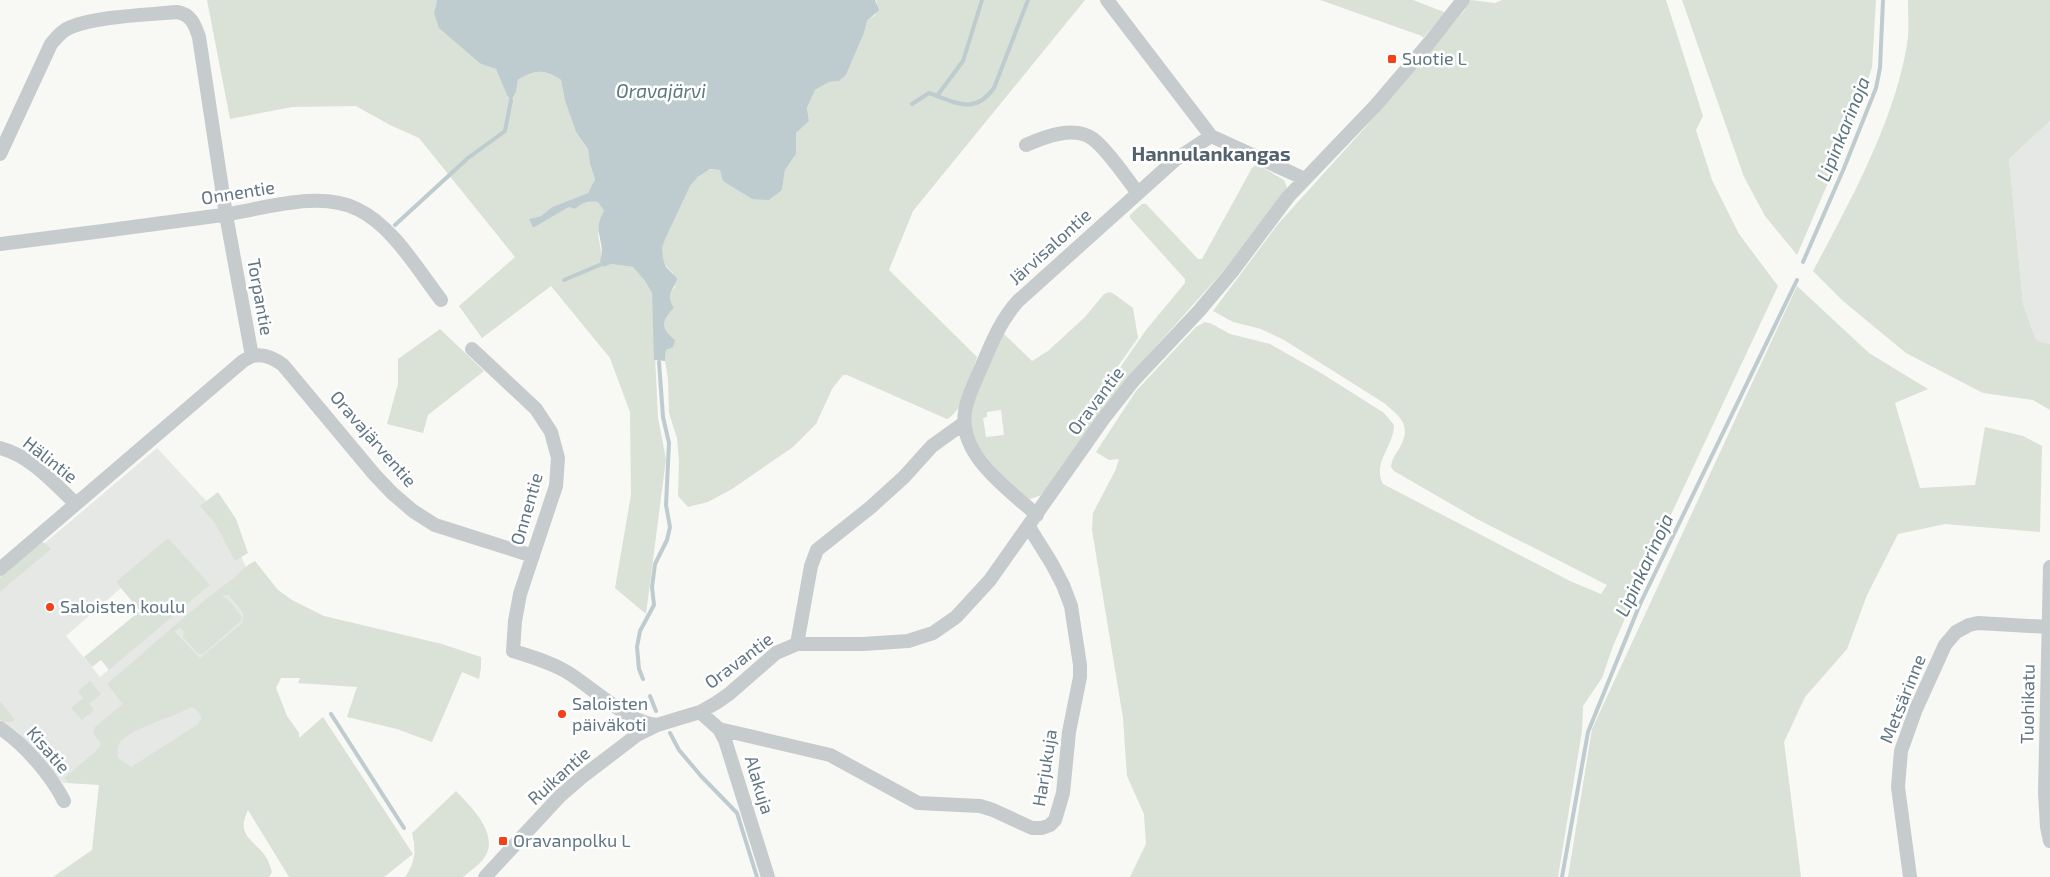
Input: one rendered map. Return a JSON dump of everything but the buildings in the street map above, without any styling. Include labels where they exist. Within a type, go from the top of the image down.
[{"type":"street","points":[[1107,0],[1211,136],[1305,179]]},
{"type":"street","name":"Oravantie","points":[[700,712],[729,694],[776,653],[797,644],[886,644],[908,641],[933,633],[944,627],[990,580],[1118,400],[1231,273],[1272,216],[1393,85],[1463,0]]},
{"type":"street","name":"Torpantie","points":[[0,154],[51,44],[59,34],[71,27],[94,20],[183,13],[195,25],[198,37],[226,215],[252,356],[243,361],[0,569]]},
{"type":"street","points":[[1026,145],[1061,133],[1087,136],[1099,146],[1138,193]]},
{"type":"street","name":"Järvisalontie","points":[[964,423],[969,398],[999,326],[1007,313],[1175,160],[1211,136]]},
{"type":"street","name":"Onnentie","points":[[0,244],[226,215],[302,202],[343,203],[358,209],[390,233],[441,300]]},
{"type":"street","name":"Onnentie","points":[[472,349],[536,409],[546,422],[555,444],[558,469],[556,486],[517,608],[513,651],[550,663],[635,719],[657,725]]},
{"type":"street","name":"Oravajärventie","points":[[252,356],[268,356],[283,365],[374,474],[413,511],[444,528],[533,556]]},
{"type":"street","points":[[797,644],[811,566],[817,550],[871,507],[904,477],[932,446],[964,423],[971,444],[982,464],[1037,515]]},
{"type":"street","name":"Hälintie","points":[[0,448],[17,455],[33,465],[76,504]]},
{"type":"street","name":"Harjukuja","points":[[719,730],[830,756],[918,803],[980,806],[1032,828],[1042,828],[1050,825],[1056,820],[1063,793],[1069,732],[1080,677],[1071,606],[1052,564],[1028,527]]},
{"type":"street","name":"Tuohikatu","points":[[2050,567],[2044,793],[2050,841]]},
{"type":"street","name":"Metsärinne","points":[[1910,877],[1898,787],[1901,751],[1916,709],[1945,645],[1956,632],[1969,625],[1978,623],[2048,627]]},
{"type":"street","name":"Alakuja","points":[[700,712],[719,730],[742,791],[768,877]]},
{"type":"street","name":"Ruikantie","points":[[485,877],[571,786],[637,735],[657,725],[700,712]]},
{"type":"street","name":"Kisatie","points":[[0,728],[15,740],[48,775],[64,802]]},
{"type":"shaded area","points":[[207,0],[437,0],[434,13],[481,64],[496,69],[507,94],[516,92],[518,80],[535,72],[545,72],[561,80],[565,101],[576,132],[588,149],[595,179],[588,193],[552,207],[541,216],[529,219],[533,228],[569,207],[575,209],[585,202],[598,202],[604,211],[598,235],[604,267],[611,264],[633,267],[652,293],[658,418],[666,459],[646,614],[615,588],[631,495],[630,412],[610,358],[551,286],[482,338],[459,306],[515,257],[419,138],[390,125],[356,106],[292,107],[230,119]]},
{"type":"shaded area","points":[[875,0],[1085,0],[913,211],[889,270],[977,357],[970,382],[963,400],[953,415],[947,419],[847,375],[843,375],[832,389],[816,424],[793,447],[732,489],[708,502],[688,507],[678,496],[679,461],[677,438],[669,413],[668,379],[665,361],[667,334],[663,326],[664,317],[674,308],[670,297],[675,287],[673,273],[666,265],[662,256],[663,243],[674,216],[691,185],[709,170],[720,170],[724,181],[752,199],[782,190],[785,170],[796,154],[796,133],[809,121],[807,108],[815,90],[829,82],[839,81],[846,75],[864,33],[867,21],[875,15],[877,2]]},
{"type":"shaded area","points":[[1320,0],[1413,0],[1444,12],[1447,10],[1423,38],[1422,36]]},
{"type":"shaded area","points":[[1471,0],[1495,3],[1502,0],[1666,0],[1703,116],[1696,130],[1712,180],[1739,234],[1778,286],[1660,538],[1613,646],[1602,678],[1583,706],[1582,731],[1558,877],[1130,877],[1146,844],[1144,814],[1127,776],[1123,718],[1092,530],[1093,513],[1116,469],[1119,459],[1109,460],[1096,452],[1136,391],[1196,327],[1205,322],[1230,334],[1270,344],[1321,373],[1384,413],[1394,425],[1391,440],[1380,469],[1383,484],[1570,581],[1601,594],[1607,585],[1477,519],[1394,471],[1391,464],[1403,441],[1405,428],[1400,418],[1390,408],[1284,340],[1261,329],[1233,322],[1213,311],[1278,224],[1362,131],[1464,11]]},
{"type":"shaded area","points":[[1682,0],[1876,0],[1872,67],[1857,115],[1797,255],[1765,216],[1744,177]]},
{"type":"shaded area","points":[[1908,0],[2050,0],[2050,121],[2009,159],[2023,304],[2036,340],[2050,344],[2050,410],[2033,400],[1983,393],[1906,353],[1843,301],[1813,271],[1856,188],[1883,128],[1894,98],[1908,38]]},
{"type":"shaded area","points":[[2050,121],[2050,344],[2036,340],[2023,304],[2009,159]]},
{"type":"shaded area","points":[[1257,164],[1284,180],[1287,187],[1284,194],[1225,269],[1142,362],[1042,495],[1030,499],[1022,495],[987,458],[975,439],[971,426],[973,405],[977,392],[987,365],[1003,333],[1032,361],[1048,351],[1085,317],[1104,294],[1110,292],[1133,308],[1138,338],[1088,408],[1088,414],[1146,330],[1185,283],[1185,279],[1130,218],[1130,215],[1142,204],[1146,204],[1198,259],[1202,259],[1252,168]],"holes":[[[1001,410],[1004,435],[986,437],[983,418],[987,417],[987,412]]]},
{"type":"shaded area","points":[[1797,286],[1869,353],[1928,389],[1895,403],[1920,488],[1975,485],[1985,427],[2023,436],[2042,446],[2040,532],[1945,524],[1898,534],[1867,595],[1847,649],[1805,697],[1784,742],[1801,877],[1568,877],[1592,729]]},
{"type":"shaded area","points":[[440,329],[484,371],[428,415],[423,433],[387,424],[398,384],[398,359]]},
{"type":"shaded area","name":"Saloisten koulu","points":[[157,448],[223,519],[254,584],[287,632],[202,730],[99,784],[63,783],[17,731],[0,720],[0,581]],"holes":[[[116,582],[210,585],[100,677],[66,636],[121,588]]]},
{"type":"shaded area","points":[[218,492],[236,519],[248,553],[235,561],[215,523],[200,506]]},
{"type":"shaded area","points":[[168,538],[210,585],[109,670],[101,660],[92,667],[84,657],[140,611],[116,582]]},
{"type":"shaded area","points":[[41,542],[51,549],[0,592],[0,577]]},
{"type":"shaded area","points":[[255,561],[278,590],[292,600],[324,616],[442,644],[481,657],[479,679],[462,672],[432,742],[397,729],[347,717],[357,687],[298,683],[300,678],[281,678],[276,688],[287,716],[299,733],[299,738],[323,717],[413,854],[384,877],[289,877],[248,810],[244,826],[245,832],[267,859],[272,872],[269,877],[53,877],[92,850],[99,785],[69,783],[64,778],[95,752],[101,744],[93,733],[94,728],[123,704],[107,684],[215,592]],"holes":[[[229,595],[240,609],[242,613],[243,621],[200,658],[174,631],[180,628],[184,631],[183,637],[198,654],[203,654],[241,621],[242,617],[228,599],[222,597]],[[191,707],[196,709],[202,718],[197,725],[131,767],[118,758],[118,746],[125,737]]]},
{"type":"shaded area","points":[[90,681],[101,694],[89,704],[94,710],[82,720],[71,708],[83,698],[78,691]]},
{"type":"shaded area","points":[[0,701],[15,720],[4,722],[0,720]]},
{"type":"shaded area","points":[[456,791],[481,820],[488,837],[489,846],[486,855],[479,864],[463,877],[405,877],[414,855],[412,833]]},
{"type":"water","name":"Oravajärvi","points":[[437,0],[875,0],[879,10],[867,21],[864,33],[846,75],[839,81],[829,82],[815,90],[807,108],[809,121],[796,133],[796,154],[785,170],[782,190],[769,200],[752,199],[723,181],[720,170],[710,169],[698,177],[690,186],[662,248],[666,267],[677,278],[670,295],[674,308],[664,324],[667,332],[675,340],[673,347],[666,350],[665,361],[654,360],[652,293],[645,281],[633,267],[611,264],[604,267],[600,261],[602,248],[599,225],[604,211],[598,202],[591,201],[575,209],[569,207],[533,228],[529,219],[541,216],[552,207],[588,193],[595,179],[588,149],[576,132],[565,101],[561,80],[545,72],[530,74],[518,80],[516,92],[511,100],[496,69],[481,64],[439,28],[434,13]]},
{"type":"waterway","points":[[937,96],[963,61],[982,0]]},
{"type":"waterway","points":[[912,104],[929,93],[964,104],[979,102],[987,97],[994,88],[1028,0]]},
{"type":"waterway","name":"Lipinkarinoja","points":[[1803,262],[1876,88],[1880,68],[1883,0]]},
{"type":"waterway","points":[[395,225],[468,158],[505,131],[511,100]]},
{"type":"waterway","points":[[564,280],[602,264]]},
{"type":"waterway","name":"Lipinkarinoja","points":[[1562,877],[1588,732],[1640,604],[1797,280]]},
{"type":"waterway","points":[[643,679],[639,669],[637,647],[640,631],[654,605],[652,587],[655,564],[667,540],[670,527],[666,505],[669,443],[663,417],[659,362]]},
{"type":"waterway","points":[[650,696],[656,711]]},
{"type":"waterway","points":[[331,714],[404,828]]},
{"type":"waterway","points":[[670,733],[679,750],[737,813],[757,877]]},
{"type":"place","name":"Suotie L","points":[[1392,59]]},
{"type":"place","name":"Saloisten koulu","points":[[50,607]]},
{"type":"place","name":"Saloisten päiväkoti","points":[[562,714]]},
{"type":"place","name":"Oravanpolku L","points":[[503,841]]},
{"type":"district","name":"Hannulankangas","points":[[1211,154]]}]
